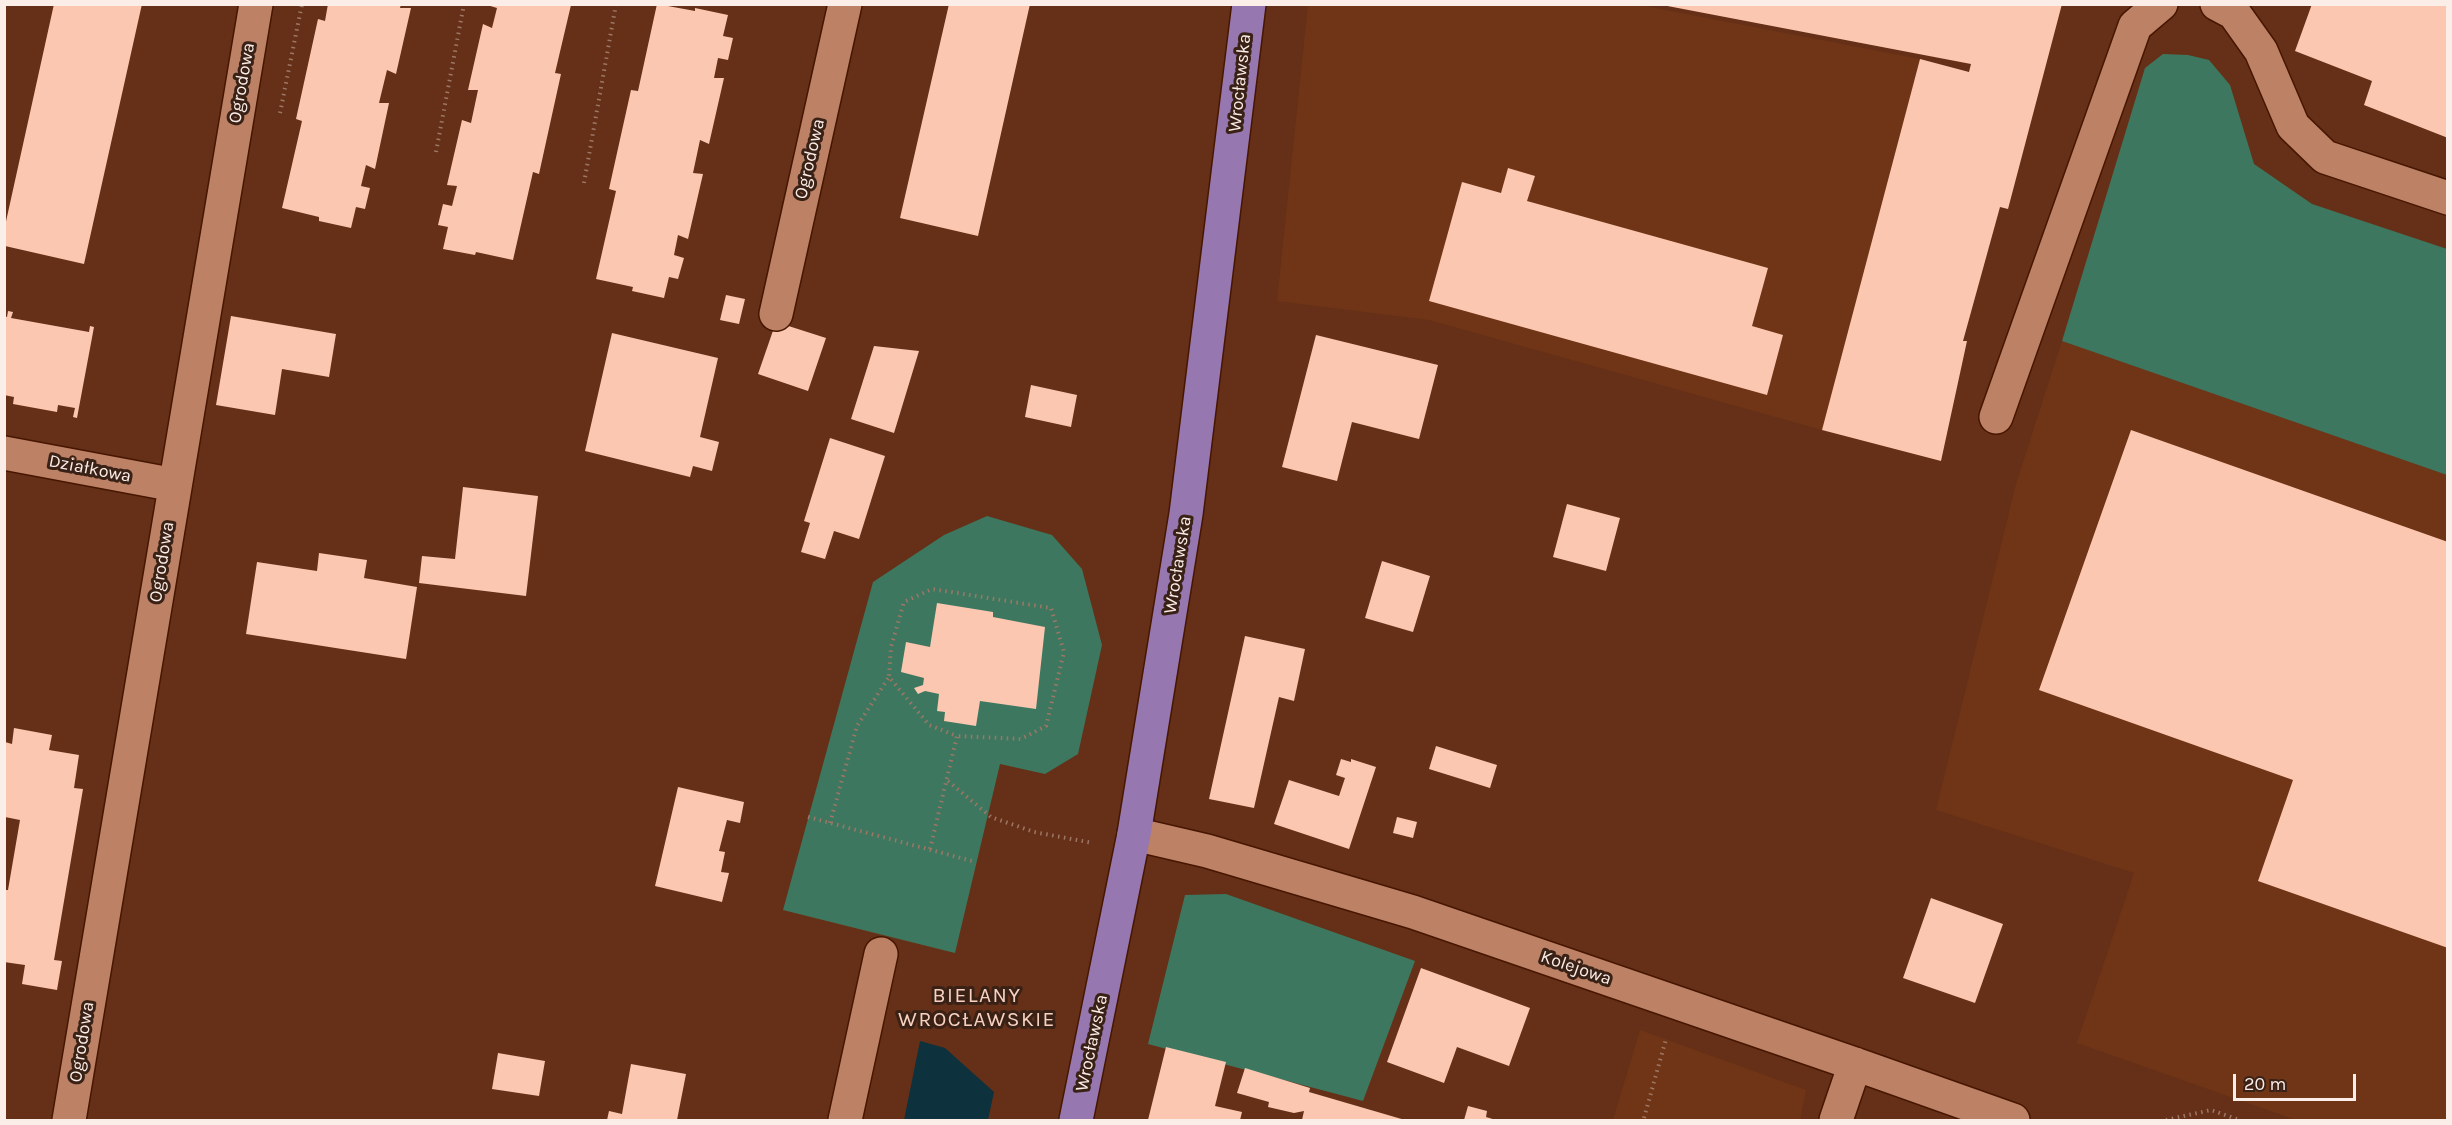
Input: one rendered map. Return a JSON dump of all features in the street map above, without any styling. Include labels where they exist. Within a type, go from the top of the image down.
[{"type":"main road","name":"Wrocławska","points":[[1076,1120],[1134,834],[1186,514],[1249,4]]},
{"type":"street","name":"Ogrodowa","points":[[69,1120],[256,4]]},
{"type":"street","name":"Ogrodowa","points":[[776,314],[845,4]]},
{"type":"street","points":[[1996,417],[2135,26],[2162,4]]},
{"type":"street","points":[[2217,4],[2234,13],[2261,51],[2293,126],[2325,157],[2448,198]]},
{"type":"street","name":"Działkowa","points":[[4,453],[175,486]]},
{"type":"street","name":"Kolejowa","points":[[1134,834],[1207,851],[1413,912],[2013,1120]]},
{"type":"street","points":[[845,1120],[881,954]]},
{"type":"street","points":[[1836,1120],[1855,1064]]},
{"type":"path","points":[[280,114],[302,4]]},
{"type":"path","points":[[436,152],[464,4]]},
{"type":"path","points":[[584,183],[616,4]]},
{"type":"path","points":[[830,823],[856,726],[889,677],[891,647],[904,602],[932,589],[1051,608],[1064,652],[1046,726],[1021,739],[957,736],[929,725],[889,677]]},
{"type":"path","points":[[930,849],[957,736]]},
{"type":"path","points":[[948,781],[991,817],[1034,832],[1093,843]]},
{"type":"path","points":[[808,817],[976,862]]},
{"type":"path","points":[[1644,1118],[1667,1038]]},
{"type":"path","points":[[2166,1120],[2211,1110],[2239,1120]]},
{"type":"shaded area","points":[[1308,5],[1640,5],[1920,59],[1822,430],[1429,320],[1277,301]]},
{"type":"shaded area","points":[[2062,341],[2447,475],[2447,1120],[2296,1120],[2077,1043],[2134,873],[1936,810],[2016,484]]},
{"type":"shaded area","points":[[1640,1030],[1806,1090],[1800,1120],[1613,1120]]},
{"type":"green space","points":[[2163,54],[2188,55],[2209,60],[2230,85],[2254,164],[2312,204],[2447,249],[2447,475],[2062,341],[2145,68]]},
{"type":"green space","points":[[987,516],[1052,535],[1082,569],[1102,645],[1078,754],[1045,774],[1000,764],[955,953],[783,910],[873,582],[944,535]]},
{"type":"green space","points":[[1226,894],[1415,961],[1363,1101],[1148,1044],[1185,895]]},
{"type":"water","points":[[920,1041],[945,1048],[994,1092],[988,1120],[904,1120]]},
{"type":"building","points":[[54,4],[142,4],[84,264],[5,246],[5,226]]},
{"type":"building","points":[[328,4],[401,4],[400,8],[411,8],[396,74],[387,70],[379,103],[389,103],[375,169],[366,165],[361,186],[370,188],[365,209],[356,207],[351,228],[319,221],[319,217],[282,208],[302,121],[296,119],[318,19],[325,21]]},
{"type":"building","points":[[657,4],[695,11],[695,8],[728,15],[723,36],[733,38],[728,60],[718,58],[714,78],[724,78],[709,144],[700,140],[693,173],[703,174],[688,239],[678,235],[674,255],[684,258],[678,279],[669,277],[664,298],[632,291],[633,287],[596,279],[616,191],[609,189],[631,90],[638,91]]},
{"type":"building","points":[[949,4],[1030,4],[978,236],[900,218]]},
{"type":"building","points":[[1657,4],[2062,4],[2008,209],[2000,207],[1963,341],[1967,341],[1941,461],[1822,430],[1920,59],[1969,72],[1971,64]]},
{"type":"building","points":[[2312,4],[2448,4],[2448,138],[2364,105],[2372,81],[2295,51]]},
{"type":"building","points":[[487,5],[571,5],[555,73],[561,74],[539,174],[533,172],[513,260],[476,252],[475,255],[443,249],[448,227],[438,225],[443,204],[452,206],[457,186],[447,185],[462,120],[471,123],[478,90],[468,90],[483,24],[492,28],[497,8]]},
{"type":"building","points":[[1508,168],[1535,176],[1527,201],[1768,268],[1752,326],[1783,335],[1767,395],[1429,301],[1462,182],[1501,193]]},
{"type":"building","points":[[726,295],[745,299],[739,324],[720,320]]},
{"type":"building","points":[[8,311],[13,312],[11,318],[89,332],[90,326],[94,327],[77,418],[73,417],[75,408],[58,405],[57,412],[13,404],[14,397],[4,395],[4,316],[7,317]]},
{"type":"building","points":[[231,316],[336,334],[329,377],[282,369],[275,415],[216,405]]},
{"type":"building","points":[[776,322],[826,338],[808,391],[758,374]]},
{"type":"building","points":[[612,333],[718,358],[700,437],[719,442],[712,471],[693,466],[690,477],[585,451]]},
{"type":"building","points":[[1316,335],[1438,365],[1419,439],[1352,422],[1337,481],[1282,467]]},
{"type":"building","points":[[874,346],[919,351],[894,433],[851,419]]},
{"type":"building","points":[[1031,385],[1077,395],[1071,427],[1025,417]]},
{"type":"building","points":[[2131,430],[2448,542],[2448,948],[2258,881],[2293,780],[2039,690]]},
{"type":"building","points":[[830,438],[885,456],[859,539],[834,531],[825,559],[801,552],[810,523],[804,521]]},
{"type":"building","points":[[463,487],[538,496],[526,596],[419,583],[422,556],[455,559]]},
{"type":"building","points":[[1567,504],[1620,518],[1606,571],[1553,557]]},
{"type":"building","points":[[319,553],[367,560],[364,578],[417,587],[406,659],[246,634],[257,562],[317,571]]},
{"type":"building","points":[[1382,561],[1430,576],[1413,632],[1365,618]]},
{"type":"building","points":[[937,603],[993,612],[993,617],[1045,627],[1036,709],[980,701],[976,726],[944,721],[945,712],[937,711],[939,694],[925,691],[918,694],[914,688],[923,685],[924,678],[901,672],[906,642],[930,647]]},
{"type":"building","points":[[1245,636],[1305,649],[1294,701],[1279,697],[1254,808],[1209,799]]},
{"type":"building","points":[[14,728],[52,735],[49,750],[79,755],[74,788],[83,789],[54,960],[62,961],[57,990],[22,984],[25,965],[4,962],[4,890],[8,890],[20,820],[5,817],[5,742],[12,744]]},
{"type":"building","points":[[1436,746],[1497,765],[1490,788],[1429,769]]},
{"type":"building","points":[[1341,759],[1351,762],[1351,759],[1376,767],[1349,849],[1274,824],[1289,780],[1339,796],[1345,778],[1336,775]]},
{"type":"building","points":[[678,787],[744,802],[740,823],[727,820],[719,851],[725,852],[721,872],[729,873],[722,902],[655,886]]},
{"type":"building","points":[[1397,817],[1417,822],[1413,838],[1393,833]]},
{"type":"building","points":[[1931,898],[2003,924],[1975,1003],[1903,978]]},
{"type":"building","points":[[1421,968],[1530,1008],[1509,1066],[1457,1047],[1444,1083],[1387,1062]]},
{"type":"building","points":[[1166,1047],[1226,1062],[1215,1106],[1242,1112],[1240,1120],[1148,1120]]},
{"type":"building","points":[[498,1053],[545,1061],[539,1096],[492,1089]]},
{"type":"building","points":[[631,1064],[686,1074],[677,1120],[607,1120],[609,1111],[622,1114]]},
{"type":"building","points":[[1245,1068],[1310,1088],[1309,1092],[1405,1120],[1302,1120],[1304,1111],[1294,1113],[1268,1107],[1269,1102],[1237,1093]]},
{"type":"building","points":[[1468,1106],[1487,1111],[1486,1117],[1496,1120],[1464,1120]]},
{"type":"district","name":"BIELANY WROCŁAWSKIE","points":[[977,1008]]}]
